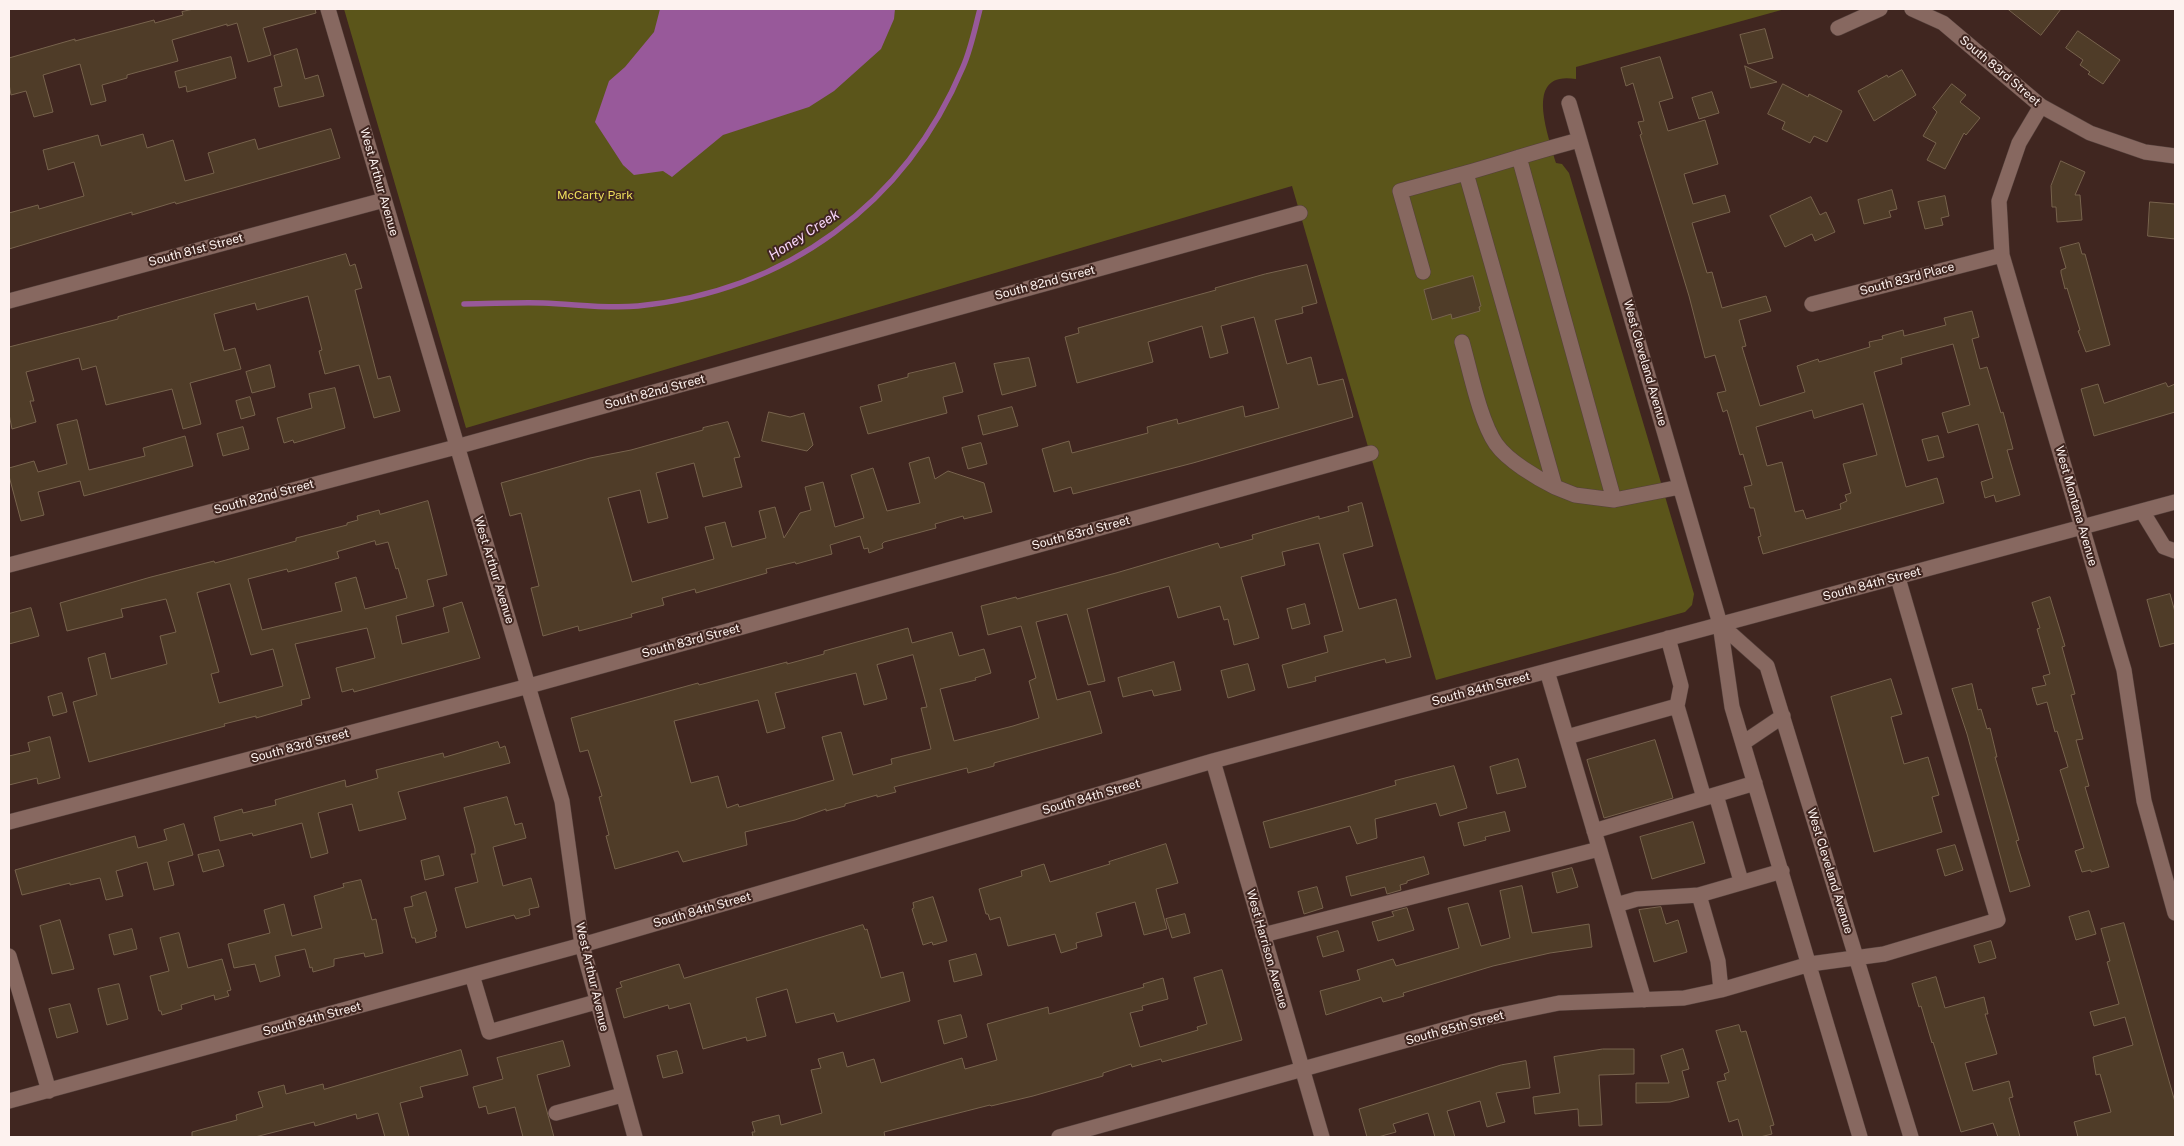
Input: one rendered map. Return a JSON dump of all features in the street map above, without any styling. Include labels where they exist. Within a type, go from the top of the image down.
[{"type":"street","name":"West Arthur Avenue","points":[[328,9],[562,801],[582,945],[596,1002],[635,1137]]},
{"type":"street","points":[[1838,28],[1880,9]]},
{"type":"street","name":"South 83rd Street","points":[[1912,9],[1942,22],[2041,106],[2090,133],[2145,152],[2175,156]]},
{"type":"street","name":"West Cleveland Avenue","points":[[1569,103],[1720,624],[1732,707],[1860,1137]]},
{"type":"street","name":"West Montana Avenue","points":[[2041,106],[2019,143],[1999,201],[2002,255],[2124,670],[2144,802],[2172,890],[2175,913]]},
{"type":"street","points":[[1423,272],[1400,190],[1579,140]]},
{"type":"street","points":[[1519,157],[1614,500]]},
{"type":"street","points":[[1466,173],[1555,487]]},
{"type":"street","name":"South 81st Street","points":[[9,301],[384,200]]},
{"type":"street","name":"South 82nd Street","points":[[9,565],[456,447],[1300,213]]},
{"type":"street","name":"South 83rd Place","points":[[1812,304],[2002,255]]},
{"type":"street","points":[[1462,342],[1482,413],[1496,445],[1531,476],[1575,495],[1614,500],[1680,487]]},
{"type":"street","name":"South 83rd Street","points":[[9,822],[529,686],[1371,453]]},
{"type":"street","name":"South 84th Street","points":[[9,1101],[582,945],[1213,761],[2175,502]]},
{"type":"street","points":[[2142,510],[2164,547],[2175,551]]},
{"type":"street","name":"South 85th Street","points":[[1059,1137],[1302,1071],[1486,1018],[1559,1003],[1684,998],[1721,990],[1810,964],[1884,954],[1998,920],[1898,578]]},
{"type":"street","name":"West Cleveland Avenue","points":[[1720,624],[1767,666],[1911,1137]]},
{"type":"street","points":[[1668,638],[1680,686],[1677,706],[1742,881]]},
{"type":"street","points":[[1547,671],[1644,1000]]},
{"type":"street","points":[[1567,737],[1677,706]]},
{"type":"street","points":[[1743,743],[1783,716]]},
{"type":"street","name":"West Harrison Avenue","points":[[1213,761],[1322,1137]]},
{"type":"street","points":[[1594,831],[1755,783]]},
{"type":"street","points":[[1263,935],[1600,849]]},
{"type":"street","points":[[1616,905],[1636,899],[1699,894],[1782,871]]},
{"type":"street","points":[[1699,894],[1718,961],[1721,990]]},
{"type":"street","points":[[9,956],[49,1090]]},
{"type":"street","points":[[472,975],[489,1032],[596,1002]]},
{"type":"street","points":[[556,1113],[622,1095]]},
{"type":"green space","name":"McCarty Park","points":[[344,9],[1785,9],[1576,67],[1576,79],[1559,79],[1549,85],[1544,95],[1545,122],[1556,163],[1562,164],[1569,173],[1694,594],[1692,605],[1685,612],[1436,680],[1292,186],[466,428]]},
{"type":"shaded area","points":[[660,9],[895,9],[894,19],[881,49],[834,91],[809,107],[723,135],[672,177],[663,171],[634,175],[623,165],[595,122],[609,81],[625,67],[654,32]]},
{"type":"building","points":[[194,9],[315,9],[316,13],[263,28],[271,55],[248,62],[237,23],[227,26],[227,24],[172,40],[178,61],[127,75],[127,78],[102,85],[106,101],[91,105],[80,64],[43,75],[53,112],[34,117],[26,91],[11,95],[9,58],[75,39],[75,41],[154,20],[155,23],[183,15],[182,12]]},
{"type":"building","points":[[2008,9],[2061,9],[2041,35]]},
{"type":"building","points":[[1765,29],[1773,58],[1748,64],[1740,35]]},
{"type":"building","points":[[2078,31],[2120,60],[2103,84],[2088,74],[2090,72],[2080,65],[2083,60],[2066,48]]},
{"type":"building","points":[[297,49],[305,79],[318,75],[324,96],[279,107],[274,88],[282,86],[274,56]]},
{"type":"building","points":[[231,57],[236,78],[187,92],[186,86],[179,88],[175,72]]},
{"type":"building","points":[[1660,57],[1673,98],[1659,102],[1668,131],[1705,120],[1718,164],[1684,174],[1693,204],[1725,195],[1730,212],[1692,223],[1707,273],[1712,272],[1722,308],[1766,296],[1771,311],[1739,320],[1746,346],[1742,347],[1760,406],[1805,392],[1797,366],[1818,359],[1819,362],[1870,347],[1869,342],[1883,339],[1882,336],[1903,330],[1904,336],[1946,325],[1944,318],[1972,311],[1979,337],[1972,339],[1980,369],[1987,367],[2001,413],[2003,412],[2013,449],[2007,450],[2020,495],[1996,502],[1994,495],[1985,498],[1981,482],[1993,478],[1978,424],[1948,433],[1942,413],[1970,405],[1953,344],[1901,358],[1902,364],[1874,372],[1906,487],[1937,478],[1944,503],[1763,554],[1758,537],[1761,536],[1754,508],[1750,508],[1744,487],[1752,485],[1743,454],[1740,455],[1727,410],[1723,412],[1717,393],[1726,391],[1715,355],[1705,358],[1689,296],[1640,135],[1642,134],[1638,122],[1644,121],[1633,83],[1626,86],[1621,68]],"holes":[[[1863,404],[1877,455],[1843,464],[1851,493],[1845,495],[1847,501],[1840,504],[1841,509],[1806,519],[1803,510],[1795,512],[1782,462],[1767,466],[1756,427],[1812,410],[1814,418]]]},
{"type":"building","points":[[1745,66],[1777,82],[1751,88]]},
{"type":"building","points":[[1902,70],[1916,95],[1874,121],[1858,91],[1887,75],[1888,77]]},
{"type":"building","points":[[1783,84],[1808,97],[1809,94],[1842,111],[1827,142],[1814,136],[1810,143],[1782,129],[1785,122],[1768,114]]},
{"type":"building","points":[[1952,84],[1966,95],[1960,102],[1980,118],[1966,135],[1964,133],[1945,169],[1927,160],[1936,143],[1923,136],[1937,112],[1933,108]]},
{"type":"building","points":[[1712,92],[1719,113],[1699,119],[1692,98]]},
{"type":"building","points":[[331,129],[340,158],[176,204],[175,202],[132,215],[132,212],[9,249],[9,213],[38,205],[39,209],[84,196],[74,162],[48,170],[43,150],[98,135],[101,146],[143,134],[147,148],[173,140],[185,181],[214,173],[208,153],[255,139],[258,149]]},
{"type":"building","points":[[2061,161],[2085,172],[2075,195],[2080,195],[2082,220],[2057,222],[2056,207],[2052,207],[2051,186]]},
{"type":"building","points":[[1892,190],[1897,209],[1889,211],[1891,217],[1864,224],[1858,200]]},
{"type":"building","points":[[1945,196],[1949,216],[1941,218],[1943,225],[1925,229],[1918,202]]},
{"type":"building","points":[[1811,197],[1820,215],[1826,212],[1835,232],[1815,241],[1812,234],[1785,247],[1770,216]]},
{"type":"building","points":[[2150,202],[2175,204],[2175,239],[2148,236]]},
{"type":"building","points":[[2079,243],[2082,254],[2085,254],[2110,345],[2086,352],[2061,273],[2061,270],[2066,268],[2060,248]]},
{"type":"building","points":[[346,254],[350,266],[355,264],[362,288],[355,290],[378,379],[390,376],[400,411],[374,418],[359,365],[325,374],[319,351],[322,350],[308,296],[257,310],[255,303],[214,314],[224,351],[235,348],[241,369],[190,383],[201,424],[183,429],[172,389],[106,405],[96,366],[82,370],[79,358],[26,372],[34,401],[30,401],[36,422],[12,429],[9,414],[9,347],[118,319],[118,317]]},
{"type":"building","points":[[1307,265],[1317,303],[1302,307],[1303,313],[1275,320],[1287,364],[1311,357],[1318,385],[1343,379],[1353,417],[1193,463],[1073,494],[1071,487],[1054,492],[1042,449],[1069,441],[1072,453],[1148,433],[1147,427],[1177,419],[1178,424],[1243,406],[1245,417],[1279,408],[1254,317],[1221,326],[1228,353],[1210,358],[1202,326],[1148,342],[1153,362],[1077,383],[1065,337],[1079,333],[1078,328],[1216,290],[1215,288],[1265,274]]},
{"type":"building","points":[[1473,276],[1481,306],[1479,307],[1480,311],[1452,319],[1451,314],[1432,320],[1424,290]]},
{"type":"building","points":[[1029,358],[1036,386],[1002,395],[994,364]]},
{"type":"building","points":[[955,363],[963,392],[943,397],[947,413],[868,434],[860,407],[882,401],[878,385],[908,377],[908,374]]},
{"type":"building","points":[[270,365],[275,387],[252,393],[246,372]]},
{"type":"building","points":[[2166,383],[2168,387],[2175,384],[2175,412],[2094,436],[2081,389],[2098,384],[2104,403]]},
{"type":"building","points":[[335,388],[345,428],[294,443],[293,440],[284,443],[277,418],[312,408],[309,394]]},
{"type":"building","points":[[250,397],[255,415],[241,419],[236,401]]},
{"type":"building","points":[[1012,407],[1018,426],[983,435],[978,416]]},
{"type":"building","points":[[769,412],[790,417],[804,413],[813,445],[807,451],[762,441]]},
{"type":"building","points":[[77,420],[89,470],[145,456],[143,448],[185,436],[193,466],[84,496],[80,481],[38,492],[44,515],[21,521],[9,476],[9,468],[34,461],[38,472],[67,464],[57,425]]},
{"type":"building","points":[[728,422],[740,457],[734,458],[742,487],[703,497],[694,463],[656,473],[668,518],[648,523],[640,490],[608,498],[632,582],[714,559],[705,527],[725,522],[732,547],[766,538],[759,511],[775,507],[784,538],[800,513],[811,510],[805,487],[823,482],[835,527],[864,518],[851,475],[873,468],[887,511],[920,503],[909,463],[929,457],[935,479],[948,471],[984,483],[992,512],[964,519],[963,516],[935,524],[936,528],[884,542],[882,544],[883,548],[869,553],[868,548],[864,549],[860,536],[830,545],[832,554],[796,564],[795,562],[766,569],[767,573],[696,593],[695,589],[662,598],[664,605],[631,614],[632,617],[579,631],[578,626],[543,636],[531,588],[539,586],[521,513],[510,516],[501,483],[590,458],[631,450]]},
{"type":"building","points":[[243,427],[249,449],[223,456],[217,434]]},
{"type":"building","points":[[1938,436],[1944,457],[1928,461],[1922,440]]},
{"type":"building","points":[[981,443],[987,464],[968,469],[962,448]]},
{"type":"building","points":[[428,501],[447,575],[427,580],[434,606],[396,616],[402,644],[449,632],[443,608],[462,602],[480,658],[354,692],[353,689],[342,692],[336,668],[375,658],[367,628],[295,644],[310,698],[301,700],[302,705],[256,718],[256,716],[224,724],[225,726],[89,762],[73,702],[97,695],[88,658],[105,653],[111,679],[167,664],[160,636],[176,632],[166,599],[121,609],[123,617],[67,631],[60,603],[151,577],[214,561],[215,563],[296,541],[296,538],[347,525],[347,523],[358,520],[357,516],[379,510],[380,514]],"holes":[[[375,541],[376,545],[388,542],[407,598],[365,609],[356,577],[335,583],[342,611],[262,630],[248,579],[287,569],[288,572],[339,558],[337,552]],[[230,584],[251,655],[273,649],[283,686],[219,703],[211,674],[219,672],[197,593]]]},
{"type":"building","points":[[1362,503],[1373,546],[1343,554],[1359,609],[1396,599],[1411,657],[1386,663],[1385,659],[1315,677],[1316,681],[1288,688],[1282,665],[1328,652],[1324,636],[1343,631],[1319,543],[1282,552],[1285,565],[1241,577],[1259,638],[1234,645],[1228,619],[1224,620],[1220,606],[1178,618],[1169,586],[1136,595],[1087,609],[1105,681],[1088,685],[1067,614],[1036,622],[1057,700],[1090,691],[1102,733],[994,763],[994,766],[968,773],[967,768],[894,787],[896,792],[877,797],[877,795],[845,804],[845,806],[826,811],[826,809],[795,820],[745,832],[747,845],[683,862],[678,851],[615,869],[606,836],[609,835],[599,797],[602,796],[588,750],[580,752],[571,718],[698,683],[699,685],[787,662],[787,664],[824,654],[824,651],[908,628],[912,643],[952,632],[959,656],[984,649],[991,673],[975,678],[976,680],[940,689],[954,741],[1013,726],[1039,718],[1029,681],[1036,678],[1021,626],[988,635],[981,606],[1016,597],[1017,599],[1116,573],[1218,543],[1220,548],[1253,539],[1252,535],[1319,516],[1319,519],[1349,511],[1348,507]],"holes":[[[913,655],[927,707],[921,708],[931,749],[891,759],[892,764],[853,775],[841,732],[822,737],[834,780],[739,807],[738,804],[727,808],[718,776],[691,783],[674,721],[758,700],[767,733],[785,728],[775,693],[856,673],[864,705],[887,699],[877,665]]]},
{"type":"building","points":[[2170,594],[2175,612],[2175,643],[2160,647],[2147,600]]},
{"type":"building","points":[[2050,597],[2065,646],[2062,647],[2075,694],[2071,695],[2083,739],[2076,740],[2089,786],[2085,787],[2109,867],[2091,872],[2091,870],[2082,872],[2075,851],[2084,848],[2060,770],[2068,767],[2057,731],[2055,732],[2047,702],[2037,705],[2032,688],[2046,685],[2043,676],[2050,674],[2037,629],[2040,628],[2032,603]]},
{"type":"building","points":[[1305,604],[1310,624],[1292,629],[1287,609]]},
{"type":"building","points":[[31,608],[39,636],[9,644],[9,614]]},
{"type":"building","points":[[1174,662],[1181,690],[1154,696],[1152,690],[1123,697],[1118,678]]},
{"type":"building","points":[[1248,664],[1255,690],[1228,698],[1221,671]]},
{"type":"building","points":[[1891,679],[1902,714],[1891,717],[1904,764],[1928,757],[1939,795],[1932,797],[1942,832],[1874,852],[1831,697]]},
{"type":"building","points":[[1972,684],[1978,710],[1981,709],[1987,729],[1990,728],[1997,757],[1995,757],[2019,840],[2016,841],[2030,886],[2010,892],[1967,734],[1952,689]]},
{"type":"building","points":[[62,693],[67,712],[53,716],[48,697]]},
{"type":"building","points":[[50,737],[60,778],[38,784],[37,778],[9,785],[9,756],[30,751],[28,743]]},
{"type":"building","points":[[1655,740],[1673,798],[1604,818],[1587,760]]},
{"type":"building","points":[[498,742],[500,748],[505,746],[510,763],[398,792],[406,819],[359,831],[352,804],[318,813],[328,853],[311,858],[302,823],[253,836],[252,833],[220,841],[214,817],[242,809],[243,813],[276,805],[275,800],[345,780],[346,787],[378,778],[376,770],[443,753],[444,757]]},
{"type":"building","points":[[1518,759],[1526,787],[1497,794],[1490,767]]},
{"type":"building","points":[[1454,766],[1467,808],[1440,816],[1436,803],[1375,819],[1377,838],[1357,844],[1350,826],[1270,848],[1263,822],[1396,785],[1395,781]]},
{"type":"building","points":[[507,797],[515,825],[522,823],[526,838],[493,847],[503,886],[531,878],[539,907],[529,909],[530,915],[516,919],[514,915],[466,928],[455,888],[478,882],[471,854],[475,854],[475,849],[464,808]]},
{"type":"building","points":[[1505,812],[1510,831],[1485,837],[1486,840],[1464,846],[1458,823]]},
{"type":"building","points":[[1693,822],[1705,863],[1652,879],[1640,837]]},
{"type":"building","points":[[184,824],[193,855],[168,862],[174,885],[154,890],[147,862],[116,871],[123,896],[106,900],[100,878],[70,885],[70,883],[22,895],[15,870],[135,836],[138,848],[167,840],[164,830]]},
{"type":"building","points":[[1166,844],[1178,883],[1156,889],[1167,929],[1144,935],[1135,902],[1096,913],[1102,936],[1076,943],[1077,948],[1061,953],[1055,934],[1008,946],[1000,917],[990,920],[988,914],[986,914],[979,889],[1022,876],[1021,871],[1044,864],[1050,882],[1110,864],[1109,862]]},
{"type":"building","points":[[1955,845],[1963,870],[1945,876],[1937,850]]},
{"type":"building","points":[[219,850],[224,866],[203,872],[198,855]]},
{"type":"building","points":[[439,856],[444,875],[425,880],[421,861]]},
{"type":"building","points":[[1424,857],[1429,874],[1400,885],[1401,890],[1387,894],[1385,887],[1351,896],[1346,877]]},
{"type":"building","points":[[1572,868],[1578,887],[1557,893],[1552,873]]},
{"type":"building","points":[[361,880],[372,920],[376,919],[383,953],[365,957],[364,953],[334,959],[334,966],[313,972],[312,967],[310,968],[305,949],[275,956],[280,976],[260,982],[255,964],[234,968],[228,944],[270,933],[264,910],[284,904],[292,936],[322,928],[314,896],[344,887],[343,884]]},
{"type":"building","points":[[1522,886],[1532,933],[1589,924],[1592,947],[1550,953],[1493,966],[1403,993],[1404,996],[1383,1002],[1381,997],[1326,1015],[1320,991],[1360,980],[1357,970],[1393,959],[1396,966],[1459,948],[1448,908],[1468,903],[1481,946],[1510,938],[1500,891]]},
{"type":"building","points":[[1317,887],[1323,908],[1304,914],[1298,892]]},
{"type":"building","points":[[426,892],[437,931],[435,932],[436,937],[416,943],[415,938],[412,938],[404,908],[413,906],[411,897]]},
{"type":"building","points":[[933,897],[947,941],[933,945],[932,942],[923,945],[912,909],[914,908],[913,903]]},
{"type":"building","points":[[1661,907],[1666,924],[1678,920],[1687,952],[1654,962],[1639,910]]},
{"type":"building","points":[[1407,908],[1414,930],[1378,941],[1372,922],[1394,916],[1392,912]]},
{"type":"building","points":[[2089,911],[2096,934],[2076,940],[2069,917]]},
{"type":"building","points":[[1185,914],[1190,933],[1172,938],[1166,919]]},
{"type":"building","points":[[60,920],[74,969],[52,974],[40,926]]},
{"type":"building","points":[[2124,923],[2175,1102],[2175,1137],[2078,1137],[2074,1122],[2111,1112],[2100,1074],[2096,1075],[2093,1057],[2133,1045],[2125,1017],[2094,1026],[2090,1012],[2119,1004],[2107,962],[2110,961],[2101,929]]},
{"type":"building","points":[[863,925],[865,930],[867,929],[881,978],[903,972],[910,1001],[837,1022],[834,1013],[796,1023],[787,989],[756,998],[766,1036],[747,1041],[746,1037],[703,1049],[690,1003],[669,1009],[668,1005],[624,1018],[616,989],[622,987],[620,982],[679,964],[684,978]]},
{"type":"building","points":[[132,929],[137,949],[114,955],[109,935]]},
{"type":"building","points":[[1338,931],[1344,951],[1323,957],[1317,937]]},
{"type":"building","points":[[179,933],[188,968],[222,959],[231,990],[227,991],[229,996],[215,1000],[214,995],[181,1005],[182,1009],[162,1015],[161,1011],[159,1011],[150,976],[169,971],[160,938]]},
{"type":"building","points":[[1991,941],[1996,958],[1979,963],[1974,946]]},
{"type":"building","points":[[976,954],[982,975],[954,982],[949,961]]},
{"type":"building","points":[[1222,970],[1242,1040],[1162,1062],[1161,1059],[1132,1067],[1131,1064],[1103,1073],[1103,1076],[1033,1096],[884,1132],[885,1137],[753,1137],[752,1132],[755,1132],[752,1122],[779,1115],[781,1125],[822,1113],[811,1070],[821,1068],[818,1059],[843,1052],[847,1067],[874,1059],[881,1083],[962,1058],[965,1069],[997,1060],[987,1024],[1048,1007],[1049,1014],[1144,987],[1143,984],[1163,978],[1168,999],[1142,1006],[1143,1010],[1130,1013],[1140,1047],[1198,1030],[1197,1027],[1207,1024],[1194,978]]},
{"type":"building","points":[[1936,977],[1945,1008],[1984,997],[1988,1014],[1985,1014],[1997,1054],[1965,1063],[1973,1091],[2009,1081],[2013,1097],[2009,1098],[2020,1137],[1998,1137],[1993,1123],[1961,1132],[1933,1042],[1912,984]]},
{"type":"building","points":[[119,984],[128,1019],[107,1025],[98,989]]},
{"type":"building","points":[[70,1004],[78,1032],[57,1038],[49,1009]]},
{"type":"building","points":[[961,1015],[967,1037],[944,1044],[938,1021]]},
{"type":"building","points":[[1739,1025],[1741,1032],[1746,1031],[1774,1125],[1770,1126],[1772,1134],[1760,1137],[1743,1137],[1738,1119],[1729,1122],[1717,1082],[1726,1080],[1724,1074],[1729,1072],[1716,1031]]},
{"type":"building","points":[[563,1041],[570,1066],[537,1075],[554,1137],[523,1137],[515,1107],[488,1114],[486,1106],[479,1108],[473,1087],[503,1079],[497,1058]]},
{"type":"building","points":[[1603,1049],[1634,1049],[1634,1074],[1599,1075],[1602,1125],[1579,1126],[1578,1109],[1535,1114],[1533,1097],[1560,1093],[1554,1057]]},
{"type":"building","points":[[1683,1049],[1689,1069],[1682,1071],[1689,1097],[1670,1102],[1636,1103],[1636,1083],[1669,1083],[1661,1056]]},
{"type":"building","points":[[461,1050],[468,1075],[420,1087],[423,1097],[400,1103],[409,1137],[385,1137],[378,1113],[357,1119],[356,1114],[315,1126],[314,1122],[255,1137],[192,1137],[192,1132],[237,1120],[236,1115],[263,1107],[258,1092],[284,1085],[286,1094],[323,1084],[324,1089]]},
{"type":"building","points":[[677,1051],[683,1073],[663,1078],[657,1056]]},
{"type":"building","points":[[1526,1061],[1530,1088],[1496,1093],[1505,1122],[1487,1127],[1480,1101],[1447,1111],[1455,1137],[1435,1137],[1428,1113],[1393,1124],[1396,1132],[1378,1137],[1367,1137],[1359,1109],[1501,1065]]},
{"type":"waterway","name":"Honey Creek","points":[[464,304],[533,303],[602,307],[638,306],[692,297],[743,282],[791,260],[834,233],[874,199],[909,160],[938,116],[963,67],[971,46],[980,9]]}]
